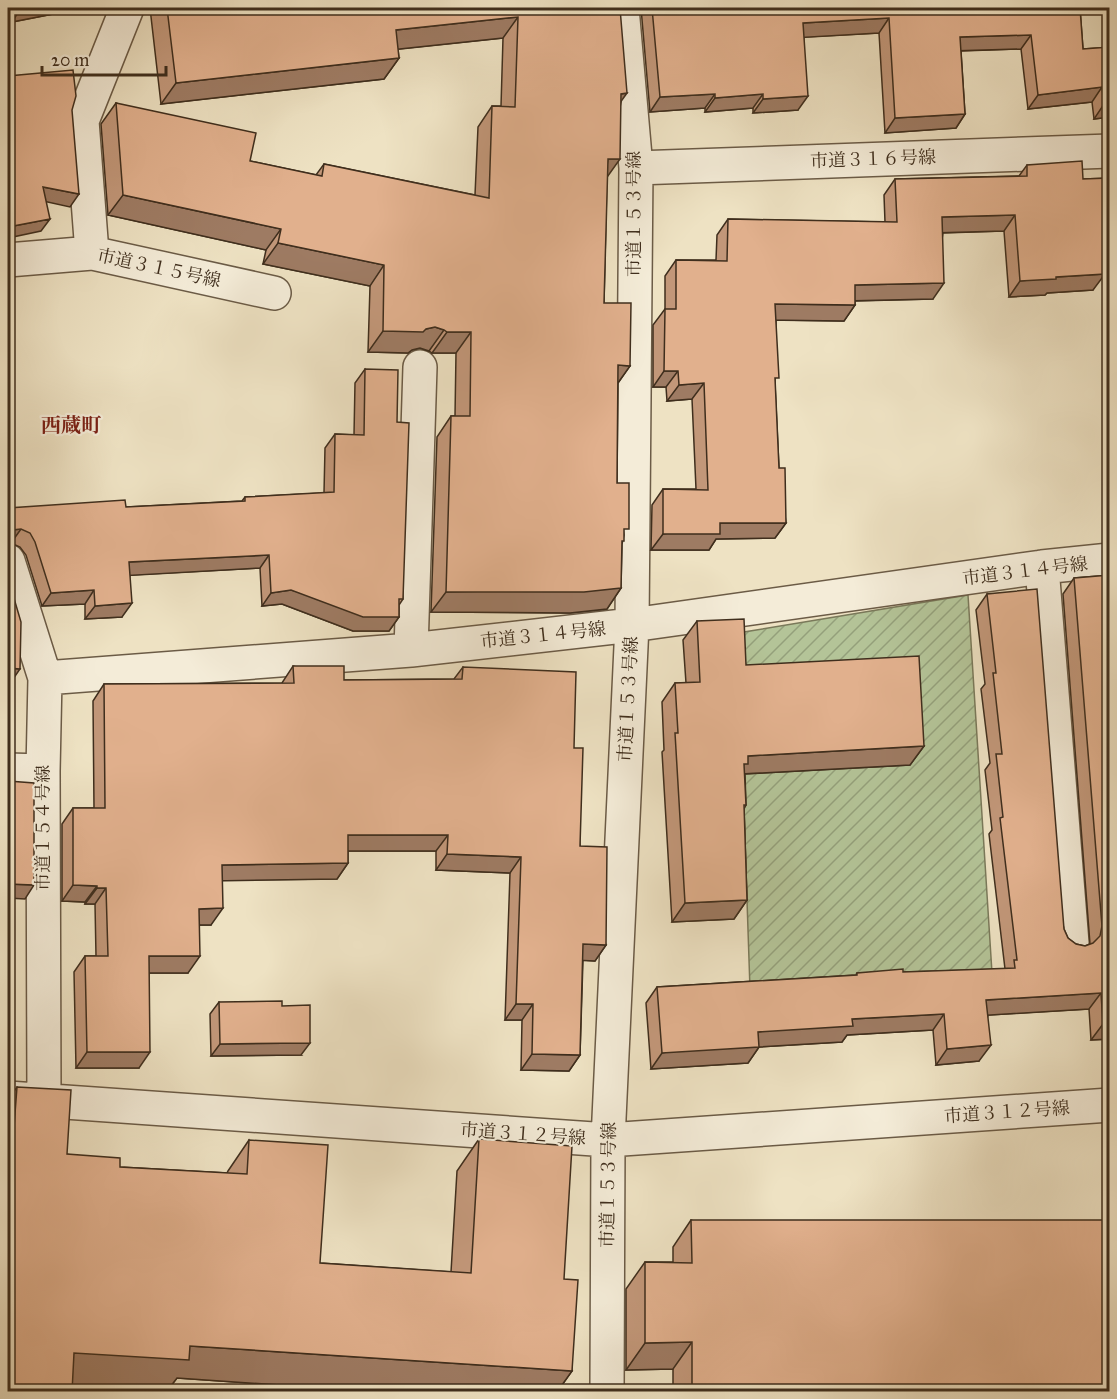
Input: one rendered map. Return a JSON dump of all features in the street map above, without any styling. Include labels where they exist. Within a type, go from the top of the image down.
[{"type":"street","points":[[92,253],[82,121],[127,8]]},
{"type":"street","name":"市道１５３号線","points":[[607,1392],[608,1140],[632,625],[636,168],[622,8]]},
{"type":"street","name":"市道３１６号線","points":[[636,168],[1110,151]]},
{"type":"street","name":"市道３１５号線","points":[[8,260],[92,253],[274,293]]},
{"type":"street","points":[[411,650],[420,367]]},
{"type":"street","name":"市道３１４号線","points":[[45,678],[411,650],[632,625],[1042,567],[1110,560]]},
{"type":"street","name":"市道１５４号線","points":[[8,567],[45,678],[44,1101]]},
{"type":"street","points":[[1042,567],[1072,943]]},
{"type":"street","points":[[8,770],[43,771]]},
{"type":"street","name":"市道３１２号線","points":[[8,1098],[608,1140],[1110,1105]]},
{"type":"green space","points":[[968,595],[992,973],[750,989],[738,633]]},
{"type":"building","points":[[19,8],[36,8],[19,11]]},
{"type":"building","points":[[167,8],[620,8],[627,93],[621,94],[620,159],[608,159],[604,303],[631,303],[630,366],[618,365],[617,483],[629,483],[629,529],[624,529],[624,541],[622,541],[621,588],[584,592],[446,592],[451,416],[470,416],[471,332],[447,332],[435,327],[423,332],[383,331],[384,265],[278,243],[281,229],[123,195],[116,103],[256,133],[250,161],[322,176],[324,164],[489,198],[492,106],[515,107],[518,17],[396,30],[399,58],[176,83]]},
{"type":"building","points":[[652,8],[1080,8],[1083,49],[1110,47],[1110,104],[1104,104],[1102,87],[1038,95],[1031,35],[960,37],[965,114],[895,118],[889,18],[803,23],[808,96],[763,99],[763,94],[715,98],[715,94],[660,97]]},
{"type":"building","points":[[73,70],[76,96],[72,110],[79,194],[43,187],[50,219],[8,227],[8,76]]},
{"type":"building","points":[[1082,161],[1083,179],[1110,178],[1110,250],[1103,250],[1105,274],[1020,281],[1015,215],[942,217],[944,283],[855,285],[855,305],[775,304],[779,378],[775,378],[779,468],[785,468],[786,523],[720,523],[720,534],[663,534],[663,489],[708,490],[704,383],[679,385],[678,371],[664,371],[665,309],[676,309],[676,260],[727,261],[728,219],[897,222],[895,179],[1027,176],[1027,165]]},
{"type":"building","points":[[365,369],[398,370],[397,422],[409,423],[403,599],[399,599],[399,617],[363,617],[291,590],[271,593],[269,555],[129,562],[132,603],[95,606],[94,590],[51,593],[30,533],[21,529],[8,533],[8,508],[125,500],[126,507],[245,501],[245,497],[334,492],[335,434],[364,435]]},
{"type":"building","points":[[1110,575],[1110,1024],[1103,1024],[1101,993],[986,1000],[991,1045],[947,1049],[944,1014],[852,1019],[853,1026],[758,1032],[759,1047],[662,1053],[657,987],[857,975],[857,973],[903,969],[903,972],[1015,968],[1014,960],[1017,960],[1000,818],[1003,817],[996,754],[1002,754],[987,594],[1037,589],[1064,929],[1068,938],[1076,944],[1085,946],[1093,943],[1100,936],[1102,926],[1074,578]]},
{"type":"building","points":[[8,578],[21,622],[20,669],[8,668]]},
{"type":"building","points":[[744,619],[746,665],[919,656],[924,746],[748,756],[748,764],[744,764],[747,900],[685,903],[675,733],[678,733],[675,683],[700,682],[697,621]]},
{"type":"building","points":[[293,666],[344,666],[344,680],[462,679],[463,667],[576,672],[574,748],[583,748],[580,846],[607,847],[606,945],[583,944],[580,1055],[532,1054],[533,1004],[516,1004],[521,857],[447,854],[448,835],[348,835],[348,863],[222,865],[223,908],[199,909],[200,956],[149,956],[150,1052],[87,1052],[85,956],[108,956],[106,888],[73,885],[73,808],[105,808],[104,684],[294,683]]},
{"type":"building","points":[[8,781],[34,783],[34,885],[8,884]]},
{"type":"building","points":[[282,1001],[282,1006],[310,1005],[310,1043],[220,1044],[219,1002]]},
{"type":"building","points":[[17,1087],[71,1090],[67,1154],[120,1158],[120,1167],[247,1174],[249,1140],[328,1145],[320,1263],[471,1273],[479,1139],[572,1146],[564,1279],[578,1280],[572,1371],[190,1346],[189,1360],[74,1353],[72,1392],[8,1392],[8,1153],[12,1153]]},
{"type":"building","points":[[691,1220],[1110,1220],[1110,1392],[692,1392],[692,1342],[645,1343],[645,1262],[692,1263]]},
{"type":"district","name":"西蔵町","points":[[71,425]]}]
